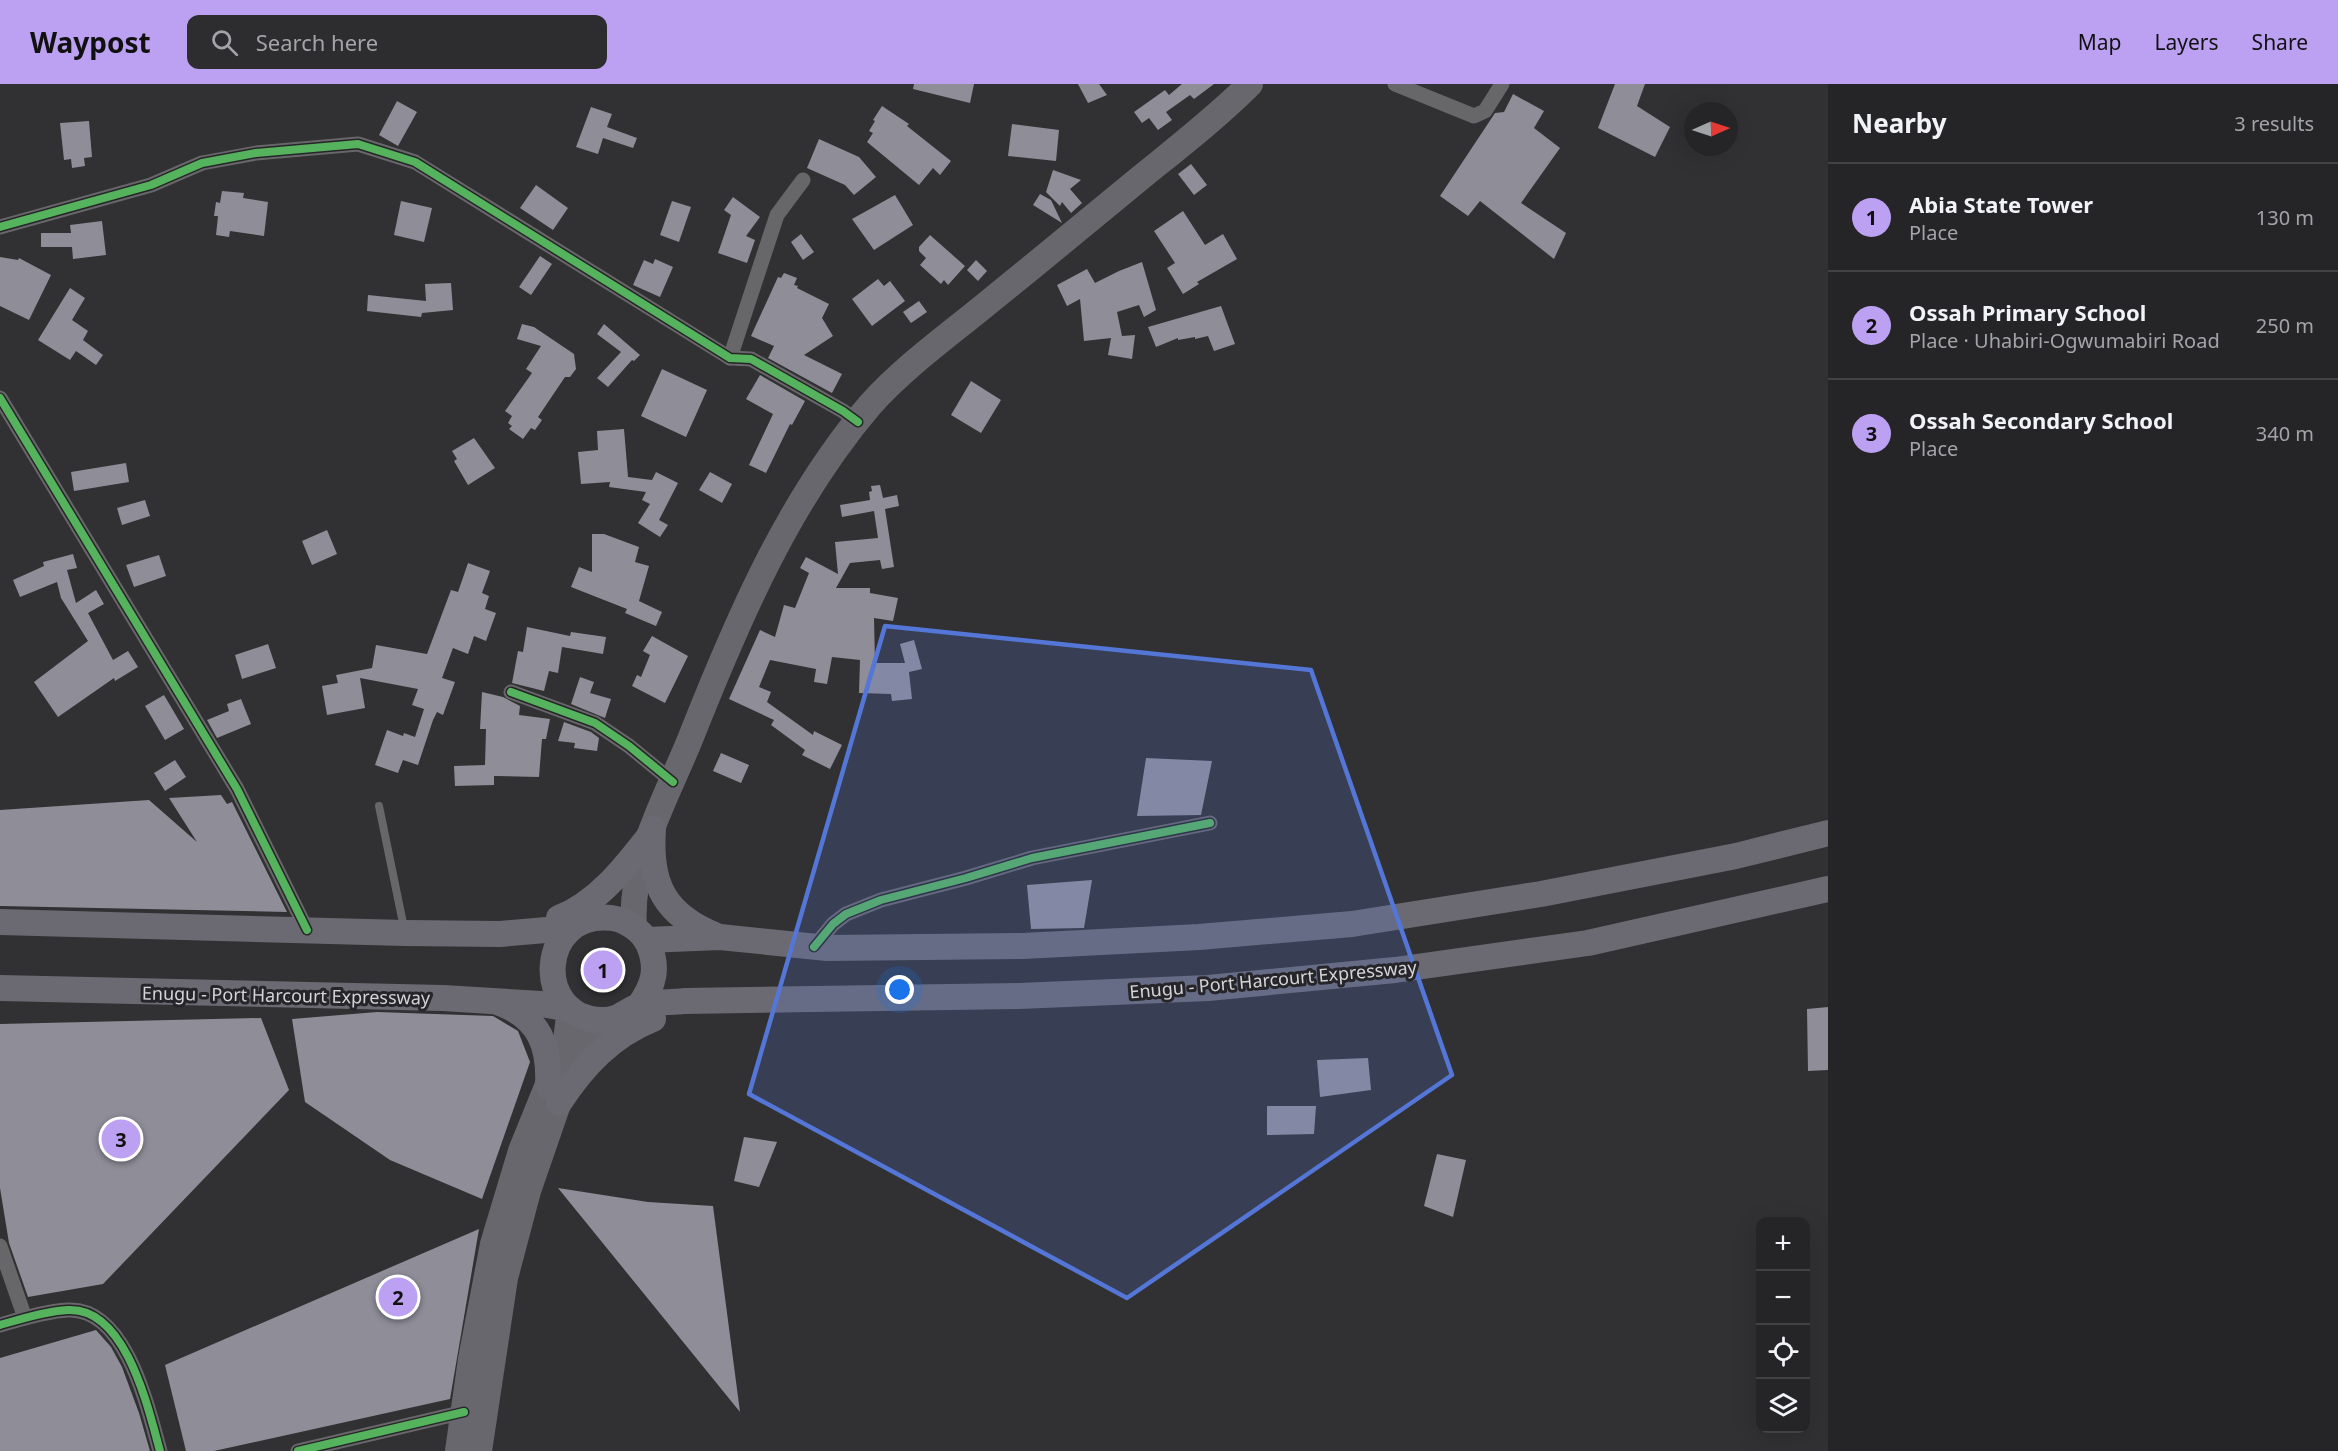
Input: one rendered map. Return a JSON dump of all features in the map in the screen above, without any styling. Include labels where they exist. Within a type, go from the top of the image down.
[{"type":"highway","points":[[486,934],[543,925],[566,916],[606,886],[652,832]]},
{"type":"highway","points":[[652,832],[652,870],[657,885],[666,899],[689,922],[720,937]]},
{"type":"highway","points":[[640,933],[720,937],[814,947],[1023,946],[1198,937],[1352,924],[1575,888],[1736,856],[1828,832]]},
{"type":"highway","name":"Enugu - Port Harcourt Expressway","points":[[639,1006],[684,1001],[1008,996],[1196,989],[1395,970],[1588,943],[1828,889]]},
{"type":"highway","points":[[600,916],[618,919],[640,933],[653,956],[654,974],[649,991],[639,1006],[622,1017],[603,1020],[586,1017],[570,1009],[559,995],[552,977],[552,959],[559,942],[570,928],[582,921],[600,916]]},
{"type":"highway","points":[[0,922],[486,934],[570,928]]},
{"type":"highway","name":"Enugu - Port Harcourt Expressway","points":[[0,988],[492,1000],[570,1009]]},
{"type":"highway","points":[[492,1000],[513,1008],[526,1017],[536,1030],[547,1051],[553,1094]]},
{"type":"highway","points":[[553,1094],[627,1031],[672,1011],[719,1000]]},
{"type":"main road","points":[[600,916],[617,906],[635,881],[652,832],[726,650],[771,556],[838,446],[872,404],[922,357],[1188,139],[1250,84]]},
{"type":"main road","points":[[635,881],[640,933]]},
{"type":"main road","points":[[479,1451],[505,1278],[566,1041],[570,1009]]},
{"type":"main road","points":[[458,1451],[471,1359],[493,1244],[521,1151],[581,1044],[603,1020]]},
{"type":"street","points":[[1395,84],[1474,116],[1485,111],[1502,84]]},
{"type":"street","points":[[0,227],[151,185],[202,163],[256,153],[358,144],[415,162],[730,358],[751,359],[843,411],[858,422]]},
{"type":"street","points":[[730,358],[777,215],[803,180]]},
{"type":"street","points":[[0,398],[237,789],[307,930]]},
{"type":"street","points":[[511,692],[595,723],[674,782]]},
{"type":"street","points":[[814,947],[833,924],[846,914],[881,900],[1032,858],[1210,822]]},
{"type":"street","points":[[0,1246],[25,1318]]},
{"type":"street","points":[[0,1325],[69,1310],[93,1314],[109,1326],[139,1379],[160,1451]]},
{"type":"street","points":[[298,1451],[464,1412]]},
{"type":"lane","points":[[379,806],[405,933]]},
{"type":"highlighted area","points":[[885,626],[1311,670],[1452,1075],[1127,1298],[749,1094]]},
{"type":"building","points":[[914,84],[974,84],[970,103],[913,89]]},
{"type":"building","points":[[1078,84],[1099,84],[1107,95],[1088,103]]},
{"type":"building","points":[[1182,84],[1214,84],[1194,99],[1190,95],[1166,112],[1172,120],[1158,130],[1149,118],[1142,123],[1134,112],[1165,90],[1169,95]]},
{"type":"building","points":[[1615,84],[1645,84],[1637,106],[1670,127],[1655,157],[1598,128]]},
{"type":"building","points":[[1513,94],[1544,111],[1534,128],[1560,148],[1521,203],[1566,233],[1554,259],[1480,201],[1468,216],[1440,196],[1495,113],[1504,112]]},
{"type":"building","points":[[397,101],[417,112],[398,146],[379,135]]},
{"type":"building","points":[[882,106],[909,124],[907,126],[951,161],[940,175],[933,168],[919,185],[867,142],[873,133],[869,131],[875,121],[873,120]]},
{"type":"building","points":[[591,107],[612,114],[607,127],[637,138],[633,148],[603,138],[598,154],[576,147]]},
{"type":"building","points":[[89,121],[92,157],[84,158],[85,166],[72,168],[71,159],[64,160],[60,123]]},
{"type":"building","points":[[1012,124],[1059,130],[1056,161],[1008,156]]},
{"type":"building","points":[[819,139],[859,157],[876,177],[854,195],[845,185],[807,168]]},
{"type":"building","points":[[1191,164],[1207,185],[1194,195],[1178,174]]},
{"type":"building","points":[[1053,170],[1081,180],[1070,189],[1082,203],[1071,213],[1062,202],[1060,206],[1046,192]]},
{"type":"building","points":[[536,185],[568,208],[553,230],[520,208]]},
{"type":"building","points":[[222,191],[244,193],[243,198],[268,202],[264,236],[230,231],[229,237],[216,235],[218,216],[214,216],[216,202],[220,203]]},
{"type":"building","points":[[1040,194],[1051,200],[1062,223],[1033,205]]},
{"type":"building","points":[[895,195],[913,225],[874,250],[852,219]]},
{"type":"building","points":[[733,197],[760,217],[746,236],[755,240],[747,263],[718,253],[731,215],[724,210]]},
{"type":"building","points":[[401,201],[432,208],[424,242],[394,235]]},
{"type":"building","points":[[672,201],[691,207],[679,242],[660,235]]},
{"type":"building","points":[[1183,211],[1205,245],[1223,234],[1237,259],[1197,282],[1199,284],[1183,294],[1167,268],[1175,263],[1154,231]]},
{"type":"building","points":[[102,221],[106,255],[73,259],[72,247],[41,247],[41,233],[71,233],[70,225]]},
{"type":"building","points":[[801,234],[814,252],[803,260],[791,242]]},
{"type":"building","points":[[930,235],[965,266],[948,285],[944,280],[941,284],[920,265],[926,258],[919,251],[919,247]]},
{"type":"building","points":[[540,256],[552,264],[531,295],[519,287]]},
{"type":"building","points":[[0,257],[18,260],[19,258],[51,275],[29,320],[0,306]]},
{"type":"building","points":[[655,259],[673,267],[660,297],[633,285],[644,260],[653,264]]},
{"type":"building","points":[[976,260],[987,271],[978,281],[967,270]]},
{"type":"building","points":[[1142,262],[1156,310],[1144,317],[1139,305],[1117,312],[1122,336],[1135,335],[1132,359],[1108,355],[1111,338],[1084,341],[1080,299],[1067,306],[1057,285],[1087,269],[1095,283]]},
{"type":"building","points":[[784,273],[797,278],[794,285],[798,286],[797,288],[829,304],[822,318],[833,336],[804,355],[842,374],[832,393],[768,358],[774,346],[751,336],[778,277],[781,278]]},
{"type":"building","points":[[878,279],[884,286],[890,281],[905,301],[872,326],[852,299]]},
{"type":"building","points":[[451,283],[453,310],[422,313],[421,317],[367,311],[368,295],[426,301],[425,284]]},
{"type":"building","points":[[70,288],[85,298],[72,320],[88,331],[83,340],[103,355],[96,365],[76,351],[70,360],[38,340]]},
{"type":"building","points":[[919,301],[927,312],[911,323],[903,312]]},
{"type":"building","points":[[1221,306],[1235,344],[1214,351],[1208,336],[1195,339],[1195,337],[1178,340],[1178,338],[1156,347],[1148,327]]},
{"type":"building","points":[[522,324],[534,327],[574,354],[576,369],[570,377],[565,377],[538,417],[542,420],[535,430],[531,428],[523,439],[509,429],[512,426],[508,423],[512,416],[505,411],[532,373],[526,369],[541,346],[517,339]]},
{"type":"building","points":[[604,324],[640,355],[634,361],[632,360],[608,387],[597,378],[621,352],[597,334]]},
{"type":"building","points":[[662,369],[707,390],[686,437],[641,416]]},
{"type":"building","points":[[760,375],[805,401],[792,425],[790,424],[766,473],[749,465],[773,414],[746,399]]},
{"type":"building","points":[[971,381],[1001,400],[981,433],[951,415]]},
{"type":"building","points":[[624,429],[628,477],[652,480],[656,472],[678,483],[659,520],[668,525],[660,537],[638,523],[650,504],[642,500],[646,492],[609,487],[610,482],[581,484],[578,452],[598,450],[597,431]]},
{"type":"building","points":[[474,438],[495,468],[468,485],[454,461],[457,459],[452,451]]},
{"type":"building","points":[[126,463],[129,482],[74,491],[71,472]]},
{"type":"building","points":[[710,472],[732,484],[722,503],[699,490]]},
{"type":"building","points":[[880,485],[883,498],[897,495],[899,506],[885,509],[894,567],[882,569],[880,560],[850,563],[836,588],[870,588],[870,593],[898,598],[893,621],[874,618],[875,663],[905,663],[900,644],[914,640],[922,669],[909,672],[912,699],[892,701],[891,694],[859,693],[860,660],[832,657],[827,684],[814,682],[816,669],[770,660],[759,687],[771,692],[767,702],[813,735],[814,731],[842,745],[830,769],[802,755],[805,750],[771,725],[774,720],[729,699],[760,630],[775,637],[784,605],[795,608],[809,573],[800,568],[806,557],[838,574],[835,542],[878,538],[874,511],[842,517],[840,505],[870,500],[871,486]]},
{"type":"building","points":[[145,500],[150,516],[122,525],[117,508]]},
{"type":"building","points":[[327,530],[337,554],[312,565],[302,541]]},
{"type":"building","points":[[592,534],[604,534],[639,547],[635,562],[649,566],[639,601],[662,612],[656,626],[625,613],[627,609],[571,587],[579,567],[592,572]]},
{"type":"building","points":[[73,554],[77,568],[67,570],[76,603],[96,590],[104,604],[88,613],[113,660],[128,651],[138,667],[115,681],[114,678],[58,717],[34,682],[88,641],[61,598],[57,582],[20,597],[13,580],[44,566],[43,562]]},
{"type":"building","points":[[159,555],[166,576],[134,587],[126,565]]},
{"type":"building","points":[[468,563],[490,571],[482,593],[489,596],[485,609],[496,613],[486,641],[474,636],[468,654],[453,648],[442,678],[455,682],[443,715],[437,712],[433,720],[418,765],[403,760],[398,773],[375,765],[387,730],[403,736],[404,733],[415,737],[424,709],[412,705],[418,689],[360,678],[365,708],[327,715],[322,686],[338,683],[336,675],[372,668],[376,645],[427,654],[451,590],[458,592]]},
{"type":"building","points":[[527,627],[570,636],[571,632],[606,637],[603,654],[562,647],[558,673],[549,671],[544,691],[512,683],[518,651],[523,652]]},
{"type":"building","points":[[652,636],[688,656],[665,703],[632,686],[637,675],[641,677],[650,655],[643,651]]},
{"type":"building","points":[[268,644],[276,668],[242,679],[235,655]]},
{"type":"building","points":[[580,677],[594,682],[590,693],[611,699],[605,718],[571,704]]},
{"type":"building","points":[[482,692],[503,697],[520,706],[519,715],[550,719],[546,739],[542,739],[539,777],[494,776],[494,785],[455,786],[454,766],[485,765],[486,729],[480,729]]},
{"type":"building","points":[[164,695],[184,729],[165,740],[145,706]]},
{"type":"building","points":[[241,699],[251,724],[217,738],[207,720],[229,711],[227,704]]},
{"type":"building","points":[[564,722],[591,732],[599,738],[597,751],[574,748],[575,743],[558,741]]},
{"type":"building","points":[[721,753],[749,765],[741,783],[713,771]]},
{"type":"building","points":[[1146,758],[1212,761],[1201,815],[1137,816]]},
{"type":"building","points":[[175,760],[186,777],[165,791],[154,773]]},
{"type":"building","points":[[221,795],[227,804],[232,802],[287,912],[0,906],[0,810],[149,800],[197,842],[169,798]]},
{"type":"building","points":[[1092,880],[1084,928],[1031,929],[1027,885]]},
{"type":"building","points":[[604,961],[612,972],[602,980],[594,969]]},
{"type":"building","points":[[1828,1007],[1828,1070],[1808,1071],[1807,1009]]},
{"type":"building","points":[[377,1012],[493,1016],[518,1031],[530,1062],[482,1199],[390,1160],[305,1102],[292,1019]]},
{"type":"building","points":[[261,1018],[289,1090],[103,1284],[28,1297],[9,1243],[0,1188],[0,1024]]},
{"type":"building","points":[[1368,1058],[1371,1090],[1320,1097],[1317,1060]]},
{"type":"building","points":[[1267,1106],[1316,1106],[1314,1134],[1267,1135]]},
{"type":"building","points":[[744,1137],[777,1142],[759,1187],[734,1181]]},
{"type":"building","points":[[1437,1154],[1466,1160],[1453,1217],[1424,1206]]},
{"type":"building","points":[[558,1188],[648,1202],[713,1206],[740,1412]]},
{"type":"building","points":[[479,1229],[450,1399],[214,1451],[186,1451],[165,1365]]},
{"type":"building","points":[[96,1330],[111,1347],[122,1367],[150,1451],[0,1451],[0,1358]]},
{"type":"cycle path","points":[[0,227],[151,185],[202,163],[256,153],[358,144],[415,162],[730,358],[751,359],[843,411],[858,422]]},
{"type":"cycle path","points":[[0,398],[237,789],[307,930]]},
{"type":"cycle path","points":[[511,692],[595,723],[629,746],[673,782]]},
{"type":"cycle path","points":[[814,947],[833,924],[846,914],[881,900],[1032,858],[1210,823]]},
{"type":"cycle path","points":[[0,1325],[68,1310],[88,1313],[105,1325],[119,1342],[131,1363],[149,1410],[160,1451]]},
{"type":"cycle path","points":[[298,1451],[464,1412]]},
{"type":"place","name":"Abia State Tower","points":[[603,970]]},
{"type":"place","name":"Ossah Secondary School","points":[[121,1139]]},
{"type":"place","name":"Ossah Primary School","points":[[398,1297]]}]
